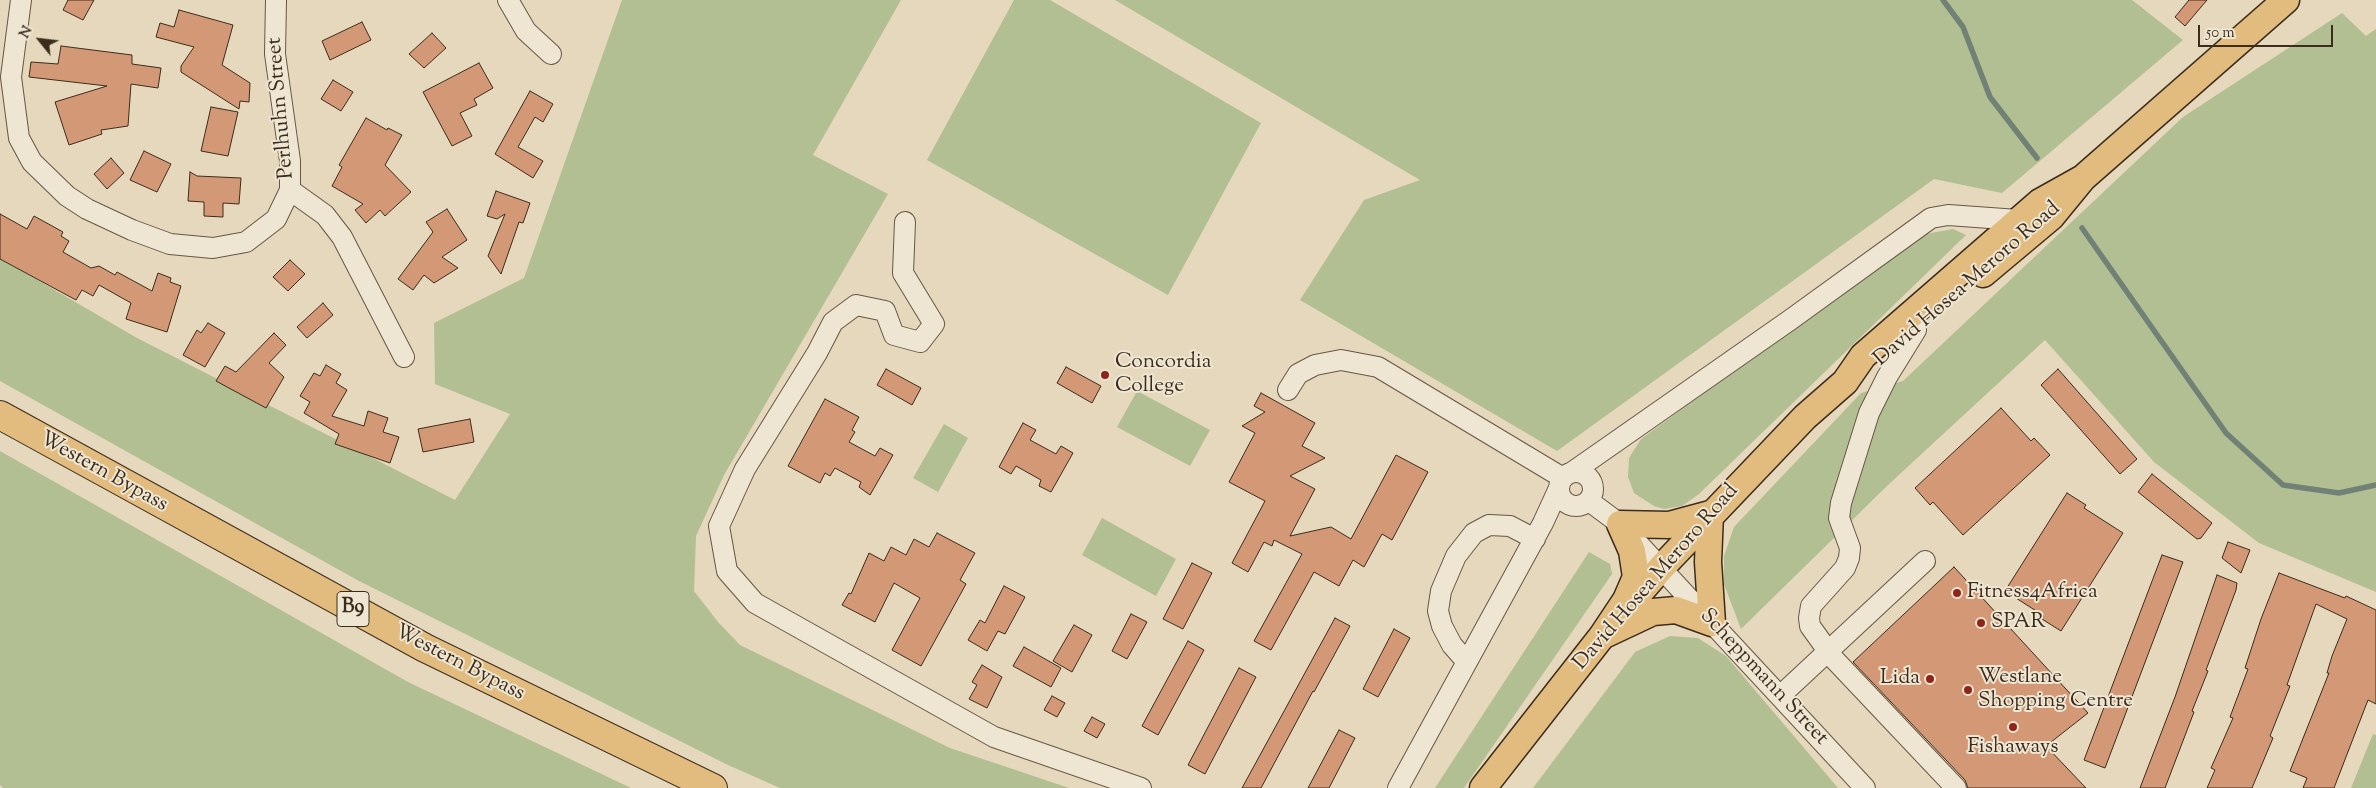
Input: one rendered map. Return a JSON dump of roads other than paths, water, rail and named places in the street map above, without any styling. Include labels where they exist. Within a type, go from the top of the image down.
[{"type":"highway","name":"Western Bypass","points":[[0,415],[78,460],[425,648],[713,788]]},
{"type":"main road","name":"David Hosea Meroro Road","points":[[1845,382],[1872,370],[1916,330],[2051,218],[2083,178],[2286,0]]},
{"type":"main road","name":"David Hosea Meroro Road","points":[[1484,788],[1602,636],[1661,568],[1710,514],[1804,418],[1845,382],[1863,356],[2040,202],[2083,178]]},
{"type":"main road","points":[[1710,514],[1708,562],[1712,623],[1676,610],[1653,612],[1602,636],[1626,600],[1636,577],[1632,552],[1620,524],[1669,525],[1710,514]]},
{"type":"street","name":"Perlhuhn Street","points":[[21,0],[11,76],[19,138],[32,162],[67,196],[105,218],[163,241],[212,248],[246,242],[276,219],[290,190],[290,161],[274,54],[276,0]]},
{"type":"street","points":[[508,0],[526,32],[551,54]]},
{"type":"street","points":[[290,190],[326,215],[342,237],[404,357]]},
{"type":"street","points":[[1398,788],[1539,531],[1564,480],[1931,218],[1948,215],[2018,220]]},
{"type":"street","points":[[905,222],[903,273],[934,324],[920,342],[894,335],[885,311],[856,305],[833,322],[817,353],[745,469],[719,526],[727,572],[755,603],[994,737],[1141,788]]},
{"type":"street","points":[[1916,330],[1887,377],[1869,413],[1842,503],[1839,518],[1850,548],[1849,558],[1845,568],[1811,606],[1809,618],[1810,626],[1829,652],[1956,788]]},
{"type":"street","points":[[1288,390],[1298,374],[1315,365],[1340,360],[1378,367],[1564,480]]},
{"type":"street","points":[[1539,531],[1560,510],[1585,499],[1616,442]]},
{"type":"street","points":[[1564,480],[1576,472],[1586,476],[1590,480],[1585,499]]},
{"type":"street","points":[[1564,480],[1564,501],[1585,499]]},
{"type":"street","name":"Scheppmann Street","points":[[1585,499],[1620,524],[1865,788]]},
{"type":"street","points":[[1466,661],[1452,646],[1442,626],[1438,611],[1440,591],[1456,556],[1474,533],[1489,525],[1510,526],[1539,531]]},
{"type":"street","points":[[1780,696],[1925,561]]},
{"type":"waterway","points":[[1943,0],[1963,27],[1990,97],[2037,158]]},
{"type":"waterway","points":[[2082,228],[2226,433],[2283,485],[2339,493],[2376,485]]},
{"type":"place","name":"Concordia College","points":[[1105,375]]},
{"type":"place","name":"Fitness4Africa","points":[[1957,593]]},
{"type":"place","name":"SPAR","points":[[1981,623]]},
{"type":"place","name":"Lida","points":[[1930,679]]},
{"type":"place","name":"Westlane Shopping Centre","points":[[1968,690]]},
{"type":"place","name":"Fishaways","points":[[2013,727]]}]
